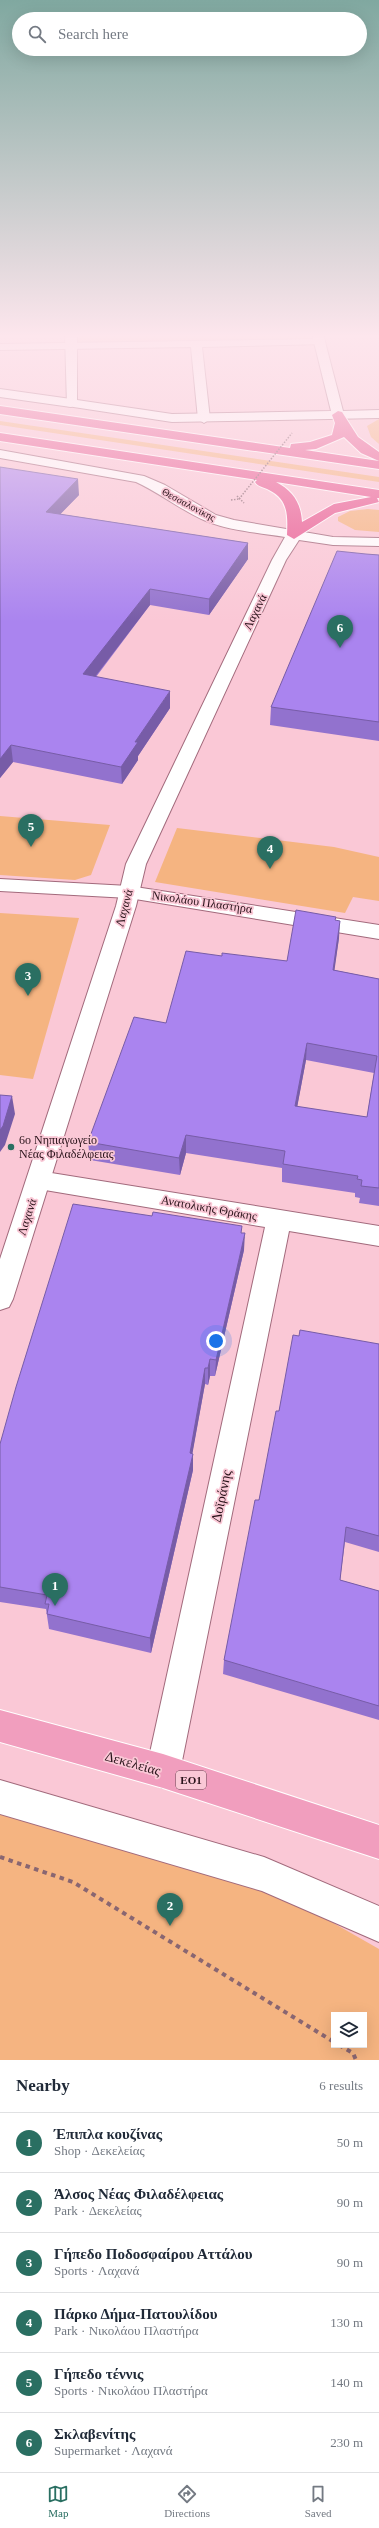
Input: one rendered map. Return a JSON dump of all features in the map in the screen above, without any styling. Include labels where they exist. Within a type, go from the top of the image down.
[{"type":"highway","points":[[140,430],[379,465]]},
{"type":"highway","points":[[250,446],[311,446],[338,437],[339,430]]},
{"type":"highway","points":[[348,430],[358,444],[379,457]]},
{"type":"highway","points":[[0,437],[379,494]]},
{"type":"highway","points":[[226,471],[271,485],[284,492],[294,507],[294,535]]},
{"type":"highway","points":[[294,535],[332,508],[356,502],[379,501]]},
{"type":"main road","name":"Δεκελείας","points":[[0,1726],[163,1771],[379,1842]]},
{"type":"street","name":"Θεσσαλονίκης","points":[[0,454],[139,479],[160,488],[212,518],[232,524],[333,541],[379,542]]},
{"type":"street","name":"Λαχανά","points":[[0,1300],[129,892],[136,864],[181,766],[294,535]]},
{"type":"street","name":"Νικολάου Πλαστήρα","points":[[0,885],[129,892],[379,932]]},
{"type":"street","name":"Ανατολικής Θράκης","points":[[39,1180],[379,1236]]},
{"type":"street","name":"Δοϊράνης","points":[[163,1771],[280,1220]]},
{"type":"street","points":[[0,1797],[264,1874],[379,1924]]},
{"type":"path","points":[[239,499],[292,433]]},
{"type":"path","points":[[233,495],[244,501]]},
{"type":"path","points":[[0,1857],[73,1882],[331,2040]]},
{"type":"path","points":[[344,2048],[353,2053],[356,2060]]},
{"type":"shaded area","points":[[34,430],[62,430],[379,477],[379,482]]},
{"type":"shaded area","points":[[369,430],[379,430],[379,444],[371,437]]},
{"type":"shaded area","points":[[368,509],[379,510],[379,532],[355,530],[338,521],[338,517],[350,511]]},
{"type":"shaded area","points":[[0,816],[110,825],[91,875],[75,880],[0,875]]},
{"type":"shaded area","points":[[177,828],[334,847],[379,857],[379,901],[353,897],[345,913],[155,882]]},
{"type":"shaded area","points":[[0,913],[79,918],[33,1079],[0,1075]]},
{"type":"shaded area","points":[[0,1812],[214,1873],[300,1904],[379,1949],[379,2060],[0,2060]]},
{"type":"building","points":[[0,467],[78,479],[46,512],[248,543],[209,599],[150,589],[83,674],[170,691],[135,742],[138,742],[121,767],[11,745],[0,759]]},
{"type":"building","points":[[337,551],[379,555],[379,722],[271,707]]},
{"type":"building","points":[[296,910],[336,917],[335,920],[340,921],[333,970],[379,979],[379,1188],[361,1186],[362,1180],[357,1179],[358,1176],[283,1164],[285,1151],[186,1135],[179,1158],[88,1142],[134,1017],[166,1023],[186,951],[222,956],[222,953],[287,961]],"holes":[[[307,1043],[377,1056],[367,1117],[295,1106]]]},
{"type":"building","points":[[0,1095],[12,1096],[3,1126],[0,1130]]},
{"type":"building","points":[[73,1204],[152,1216],[153,1212],[242,1226],[241,1233],[245,1233],[216,1360],[210,1359],[208,1368],[205,1368],[190,1453],[193,1454],[150,1638],[47,1614],[49,1604],[45,1604],[47,1595],[0,1587],[0,1444],[16,1387]]},
{"type":"building","points":[[300,1330],[379,1344],[379,1536],[346,1527],[340,1580],[379,1591],[379,1706],[224,1660],[255,1500],[259,1500],[276,1411],[279,1411],[293,1335],[299,1336]]},
{"type":"place","name":"Σκλαβενίτης","points":[[340,648]]},
{"type":"place","name":"Γήπεδο τέννις","points":[[31,847]]},
{"type":"place","name":"Πάρκο Δήμα-Πατουλίδου","points":[[270,869]]},
{"type":"place","name":"Γήπεδο Ποδοσφαίρου Αττάλου","points":[[28,996]]},
{"type":"place","name":"6ο Νηπιαγωγείο Νέας Φιλαδέλφειας","points":[[11,1147]]},
{"type":"place","name":"Έπιπλα κουζίνας","points":[[55,1606]]},
{"type":"place","name":"Άλσος Νέας Φιλαδέλφειας","points":[[170,1926]]}]
